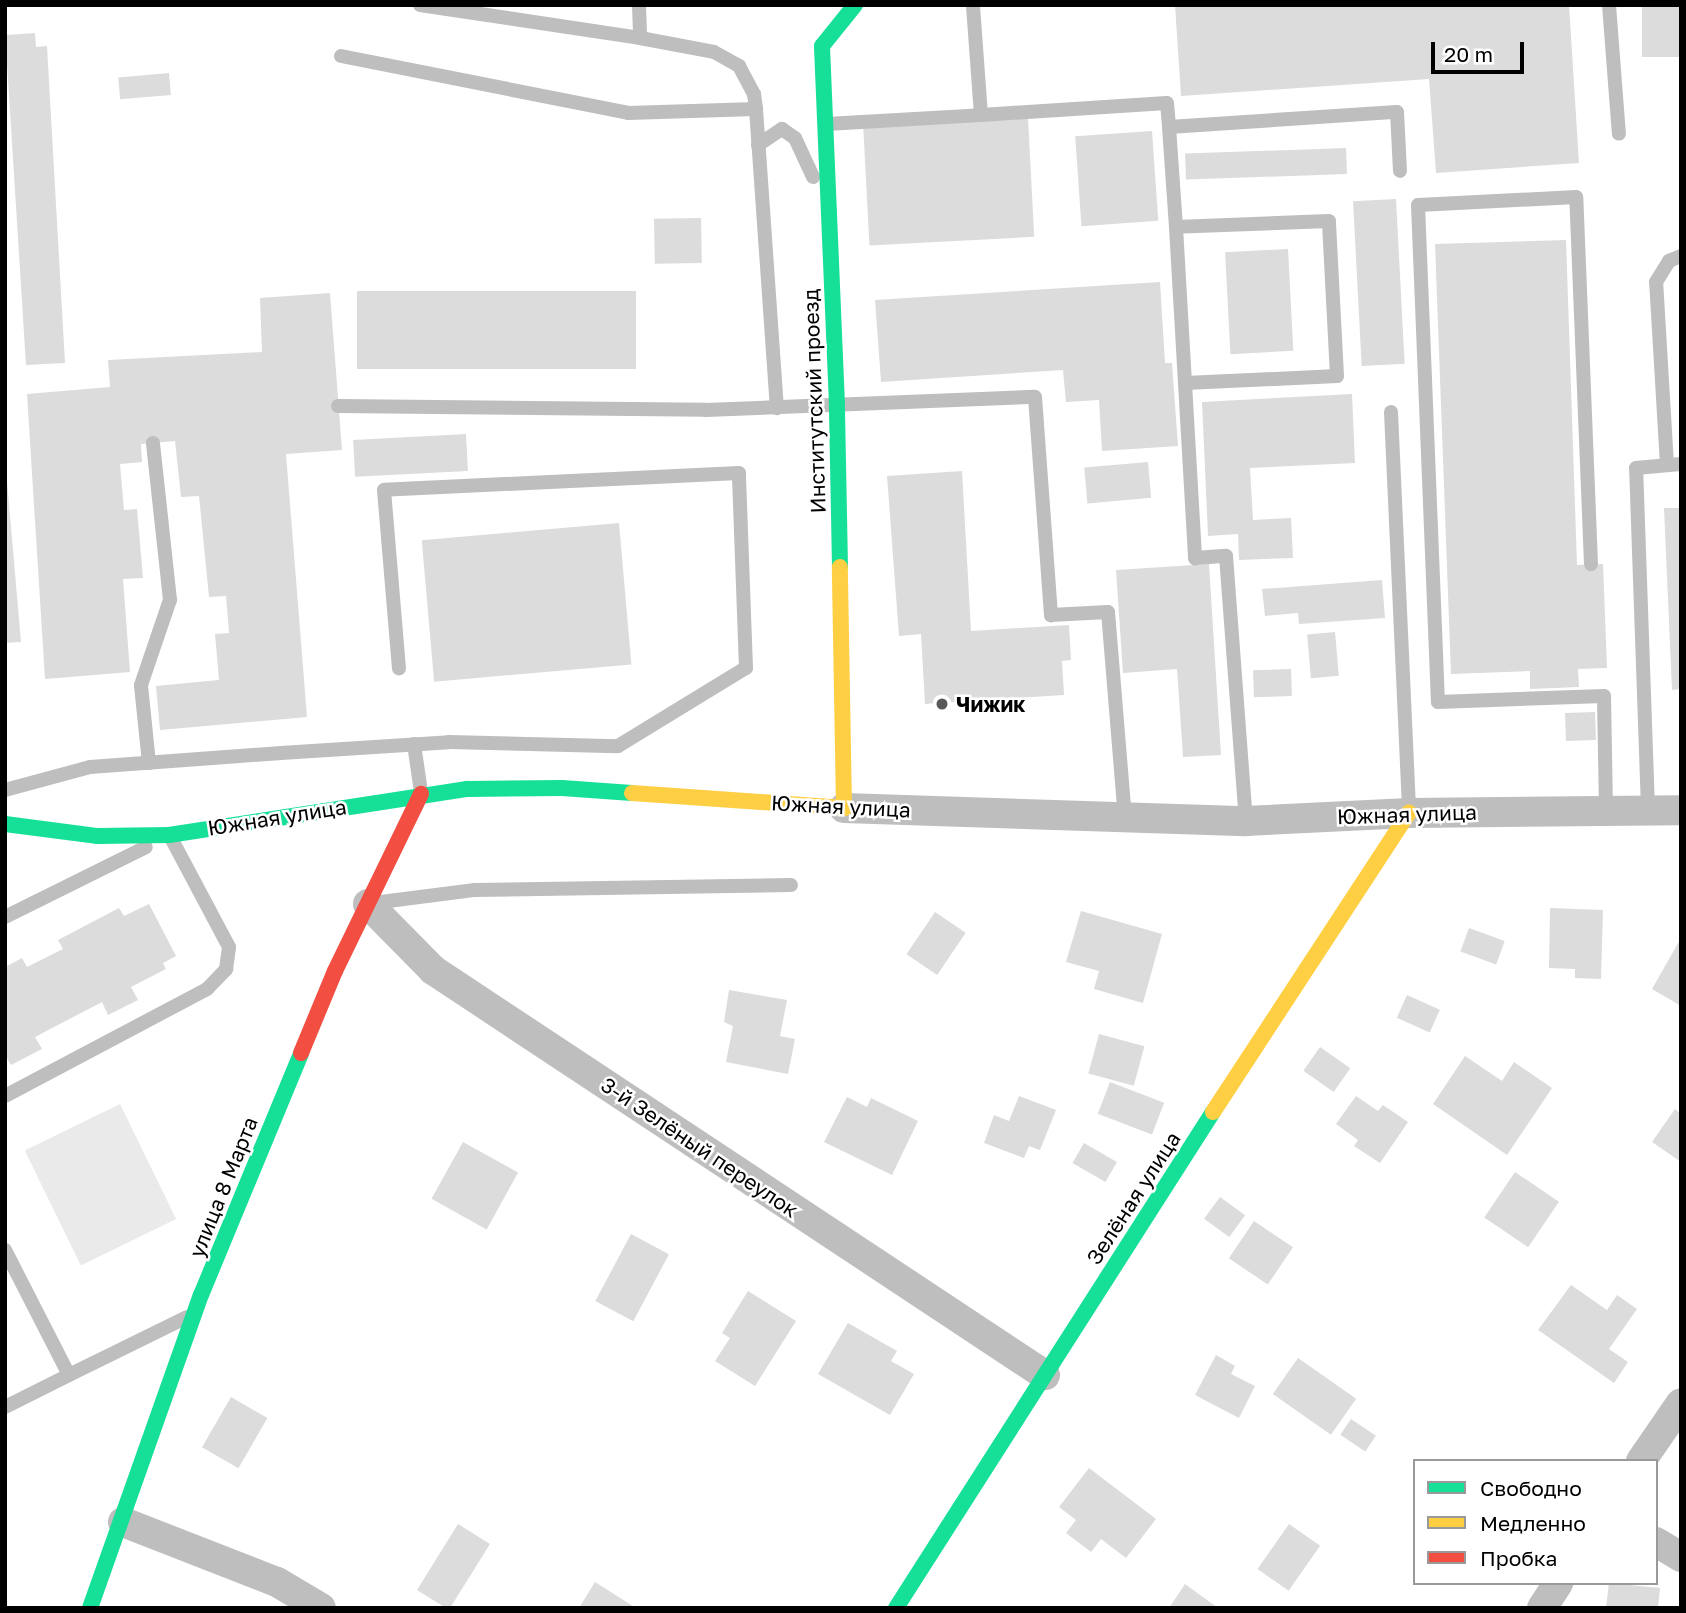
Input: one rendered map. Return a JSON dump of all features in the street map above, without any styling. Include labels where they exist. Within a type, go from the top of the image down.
[{"type":"street","name":"Институтский проезд","points":[[844,808],[837,405],[822,46],[855,5]]},
{"type":"street","name":"Южная улица","points":[[5,824],[98,836],[169,835],[421,794],[467,789],[562,788],[844,808],[1246,821],[1409,813],[1681,810]]},
{"type":"street","name":"улица 8 Марта","points":[[90,1608],[123,1522],[194,1314],[335,971],[421,794]]},
{"type":"street","name":"Зелёная улица","points":[[896,1608],[1285,999],[1409,813]]},
{"type":"street","name":"3-й Зелёный переулок","points":[[368,904],[433,970],[1045,1375]]},
{"type":"street","points":[[1642,1459],[1681,1403]]},
{"type":"street","points":[[123,1522],[277,1582],[321,1608]]},
{"type":"street","points":[[1658,1543],[1681,1557]]},
{"type":"street","points":[[1542,1608],[1557,1585]]},
{"type":"lane","points":[[420,5],[640,38],[728,57],[747,79],[756,109],[777,408]]},
{"type":"lane","points":[[639,5],[640,38]]},
{"type":"lane","points":[[973,5],[981,115]]},
{"type":"lane","points":[[1609,5],[1619,134]]},
{"type":"lane","points":[[341,56],[628,113],[756,109]]},
{"type":"lane","points":[[826,124],[1167,103],[1195,558],[1226,556],[1246,821]]},
{"type":"lane","points":[[1169,127],[1397,112],[1400,171]]},
{"type":"lane","points":[[758,145],[782,129],[795,138],[804,152],[829,221]]},
{"type":"lane","points":[[1591,564],[1576,197],[1419,205],[1438,702],[1604,696],[1606,809]]},
{"type":"lane","points":[[1176,227],[1329,221],[1337,376],[1185,383]]},
{"type":"lane","points":[[1648,809],[1636,468],[1674,465],[1656,282],[1668,261],[1681,256]]},
{"type":"lane","points":[[338,406],[706,410],[1035,397],[1051,615],[1108,612],[1125,817]]},
{"type":"lane","points":[[1391,412],[1409,813]]},
{"type":"lane","points":[[149,763],[141,685],[170,600],[153,443]]},
{"type":"lane","points":[[5,790],[90,767],[449,742],[618,746],[746,668],[739,473],[384,490],[399,668]]},
{"type":"lane","points":[[414,744],[421,794]]},
{"type":"lane","points":[[5,917],[169,835],[229,947],[226,969],[207,989],[5,1096]]},
{"type":"lane","points":[[368,904],[475,890],[791,885]]},
{"type":"lane","points":[[5,1250],[69,1375]]},
{"type":"lane","points":[[5,1407],[194,1314]]},
{"type":"shaded area","points":[[120,1104],[176,1219],[81,1266],[25,1150]]},
{"type":"building","points":[[1175,5],[1569,5],[1579,163],[1436,173],[1429,79],[1181,96]]},
{"type":"building","points":[[1642,5],[1681,5],[1681,57],[1642,57]]},
{"type":"building","points":[[35,33],[36,47],[47,46],[65,363],[26,365],[6,48],[7,35]]},
{"type":"building","points":[[169,73],[171,95],[120,99],[118,77]]},
{"type":"building","points":[[1028,118],[1034,237],[869,245],[863,127]]},
{"type":"building","points":[[1152,131],[1158,221],[1081,226],[1075,136]]},
{"type":"building","points":[[1346,148],[1347,174],[1186,180],[1185,154]]},
{"type":"building","points":[[1396,199],[1405,364],[1362,366],[1353,201]]},
{"type":"building","points":[[701,218],[702,263],[655,264],[654,219]]},
{"type":"building","points":[[1566,240],[1577,565],[1603,564],[1607,668],[1578,669],[1579,687],[1530,689],[1530,671],[1451,674],[1435,244]]},
{"type":"building","points":[[1288,249],[1293,351],[1230,354],[1225,252]]},
{"type":"building","points":[[1160,282],[1165,363],[1172,363],[1178,446],[1102,451],[1099,400],[1066,402],[1063,370],[881,382],[875,300]]},
{"type":"building","points":[[357,291],[636,291],[636,369],[357,369]]},
{"type":"building","points":[[330,293],[342,450],[286,454],[307,717],[160,730],[156,686],[219,680],[215,634],[229,633],[226,596],[209,597],[199,496],[181,497],[175,441],[141,444],[142,462],[120,464],[124,510],[137,509],[143,578],[123,579],[130,672],[45,679],[27,394],[110,387],[108,360],[262,352],[260,298]]},
{"type":"building","points":[[1352,394],[1355,463],[1250,468],[1253,520],[1291,518],[1293,558],[1239,560],[1238,534],[1208,536],[1202,402]]},
{"type":"building","points":[[466,434],[468,471],[355,477],[353,440]]},
{"type":"building","points":[[5,458],[21,642],[5,643]]},
{"type":"building","points":[[1148,462],[1151,498],[1087,503],[1084,468]]},
{"type":"building","points":[[962,471],[971,631],[1069,625],[1071,660],[1062,661],[1064,695],[925,704],[921,634],[899,636],[887,476]]},
{"type":"building","points":[[1664,508],[1681,508],[1681,689],[1672,690]]},
{"type":"building","points":[[619,523],[631,664],[434,682],[422,540]]},
{"type":"building","points":[[1209,564],[1221,755],[1183,757],[1177,669],[1123,673],[1116,570]]},
{"type":"building","points":[[1382,580],[1385,618],[1299,624],[1298,613],[1265,616],[1262,589]]},
{"type":"building","points":[[1335,632],[1339,676],[1311,678],[1307,634]]},
{"type":"building","points":[[1291,669],[1292,696],[1254,697],[1253,670]]},
{"type":"building","points":[[1595,712],[1596,740],[1566,741],[1565,713]]},
{"type":"building","points":[[149,904],[176,956],[163,963],[166,969],[131,987],[138,1000],[108,1015],[102,1002],[35,1037],[42,1049],[11,1065],[5,1055],[5,967],[22,958],[27,967],[63,949],[58,940],[119,908],[124,916]]},
{"type":"building","points":[[1550,908],[1603,910],[1601,979],[1575,978],[1575,969],[1549,968]]},
{"type":"building","points":[[1081,911],[1162,934],[1143,1003],[1094,989],[1099,971],[1066,962]]},
{"type":"building","points":[[935,912],[966,933],[937,975],[906,954]]},
{"type":"building","points":[[1469,928],[1505,941],[1496,964],[1460,951]]},
{"type":"building","points":[[1681,938],[1681,1006],[1652,989]]},
{"type":"building","points":[[729,990],[787,1000],[780,1036],[795,1039],[788,1074],[726,1062],[733,1026],[724,1022]]},
{"type":"building","points":[[1407,995],[1440,1010],[1430,1032],[1397,1018]]},
{"type":"building","points":[[1099,1034],[1144,1046],[1134,1086],[1088,1074]]},
{"type":"building","points":[[1320,1047],[1350,1068],[1334,1092],[1303,1071]]},
{"type":"building","points":[[1465,1056],[1502,1081],[1514,1062],[1552,1088],[1507,1155],[1433,1104]]},
{"type":"building","points":[[1110,1082],[1164,1103],[1152,1135],[1098,1114]]},
{"type":"building","points":[[1019,1096],[1056,1110],[1040,1150],[1029,1146],[1024,1158],[984,1143],[994,1115],[1009,1121]]},
{"type":"building","points":[[1356,1096],[1378,1111],[1383,1105],[1408,1122],[1380,1163],[1354,1146],[1358,1140],[1336,1124]]},
{"type":"building","points":[[847,1097],[867,1107],[871,1098],[918,1121],[892,1175],[824,1142]]},
{"type":"building","points":[[1675,1109],[1681,1114],[1681,1162],[1652,1142]]},
{"type":"building","points":[[463,1142],[518,1173],[487,1229],[431,1199]]},
{"type":"building","points":[[1084,1143],[1117,1162],[1105,1182],[1072,1163]]},
{"type":"building","points":[[1515,1172],[1559,1202],[1528,1247],[1484,1218]]},
{"type":"building","points":[[1220,1197],[1245,1215],[1229,1237],[1204,1219]]},
{"type":"building","points":[[1254,1221],[1293,1247],[1268,1285],[1229,1258]]},
{"type":"building","points":[[631,1234],[669,1254],[633,1321],[595,1301]]},
{"type":"building","points":[[1571,1285],[1607,1310],[1617,1295],[1637,1309],[1609,1349],[1628,1362],[1614,1383],[1538,1330]]},
{"type":"building","points":[[748,1291],[796,1321],[755,1386],[715,1361],[730,1338],[722,1333]]},
{"type":"building","points":[[848,1323],[897,1351],[891,1361],[914,1374],[890,1415],[818,1374]]},
{"type":"building","points":[[1216,1355],[1235,1366],[1231,1374],[1255,1386],[1239,1418],[1195,1395]]},
{"type":"building","points":[[1298,1358],[1356,1399],[1331,1435],[1273,1394]]},
{"type":"building","points":[[231,1397],[267,1418],[238,1468],[202,1447]]},
{"type":"building","points":[[1351,1419],[1376,1436],[1365,1452],[1340,1435]]},
{"type":"building","points":[[1089,1468],[1156,1519],[1126,1558],[1101,1539],[1091,1552],[1066,1533],[1076,1520],[1059,1507]]},
{"type":"building","points":[[458,1524],[490,1544],[450,1608],[446,1608],[417,1590]]},
{"type":"building","points":[[1289,1524],[1320,1546],[1289,1591],[1257,1569]]},
{"type":"building","points":[[595,1582],[636,1608],[579,1608]]},
{"type":"building","points":[[1185,1584],[1218,1608],[1169,1608]]},
{"type":"building","points":[[1609,1585],[1660,1588],[1658,1608],[1606,1608]]},
{"type":"traffic: fast","points":[[840,567],[837,405],[822,46],[855,5]]},
{"type":"traffic: fast","points":[[5,824],[98,836],[169,835],[467,789],[562,788],[632,793]]},
{"type":"traffic: fast","points":[[90,1608],[201,1295],[301,1053]]},
{"type":"traffic: fast","points":[[896,1608],[1213,1112]]},
{"type":"traffic: slow","points":[[632,793],[844,808],[840,567]]},
{"type":"traffic: slow","points":[[1213,1112],[1409,813]]},
{"type":"traffic: jam","points":[[301,1053],[335,971],[421,794]]},
{"type":"place","name":"Чижик","points":[[942,704]]}]
